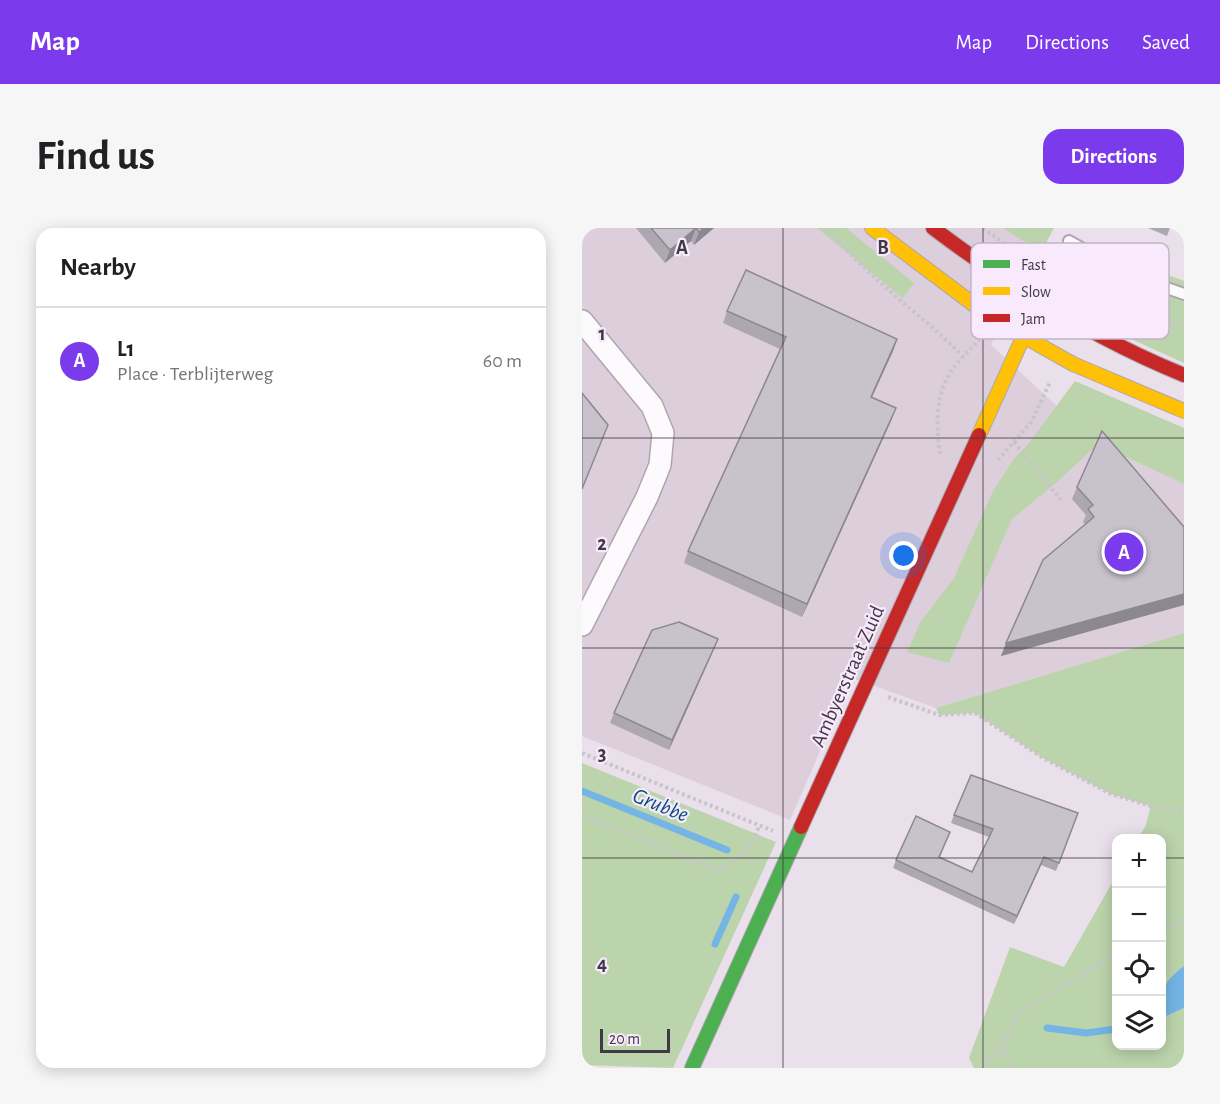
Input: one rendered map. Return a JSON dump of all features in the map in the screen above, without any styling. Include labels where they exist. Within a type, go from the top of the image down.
[{"type":"street","points":[[872,228],[971,305]]},
{"type":"street","points":[[933,228],[971,256]]},
{"type":"street","points":[[582,321],[652,406],[663,433],[660,465],[647,497],[582,625]]},
{"type":"street","name":"Ambyerstraat Zuid","points":[[692,1068],[1023,339]]},
{"type":"street","points":[[1028,339],[1060,357],[1145,396],[1184,411]]},
{"type":"street","points":[[1106,339],[1184,375]]},
{"type":"lane","points":[[1069,241],[1073,243]]},
{"type":"lane","points":[[1169,289],[1184,294]]},
{"type":"path","points":[[826,228],[846,250],[963,357],[945,381],[941,397],[938,439],[941,460]]},
{"type":"path","points":[[983,228],[1003,243]]},
{"type":"path","points":[[1169,322],[1184,327]]},
{"type":"path","points":[[993,465],[1032,421],[1060,357]]},
{"type":"path","points":[[1014,442],[1061,500]]},
{"type":"path","points":[[864,689],[939,715],[975,713],[1043,758],[1111,794],[1151,806],[1184,812]]},
{"type":"path","points":[[582,753],[795,841]]},
{"type":"path","points":[[582,815],[718,870],[735,860],[755,840],[759,825]]},
{"type":"path","points":[[1166,928],[1184,919]]},
{"type":"path","points":[[982,1068],[1002,1046],[1019,1014],[1112,956]]},
{"type":"path","points":[[1002,1046],[1012,1068]]},
{"type":"path","points":[[1174,1068],[1184,1063]]},
{"type":"shaded area","points":[[582,228],[1043,228],[1036,243],[971,243],[971,339],[994,339],[991,345],[1098,444],[1184,484],[1184,633],[936,708],[852,678],[790,820],[582,736]]},
{"type":"green space","points":[[817,228],[846,228],[914,283],[903,298]]},
{"type":"green space","points":[[1003,228],[1054,228],[1046,243],[1029,243]]},
{"type":"green space","points":[[1169,275],[1184,281],[1184,363],[1131,339],[1169,339]]},
{"type":"green space","points":[[1075,381],[1184,428],[1184,484],[1098,444],[1012,519],[949,663],[907,652],[920,623],[954,578],[993,491],[1014,459]]},
{"type":"green space","points":[[1184,633],[1184,966],[1166,985],[1166,834],[1141,834],[1151,806],[1111,794],[1043,758],[975,713],[939,715],[936,708]]},
{"type":"green space","points":[[582,763],[776,842],[673,1068],[582,1065]]},
{"type":"green space","points":[[1112,883],[1112,1050],[1166,1050],[1166,1016],[1184,1008],[1184,1068],[974,1068],[969,1058],[1010,947],[1064,967]]},
{"type":"water","points":[[1184,966],[1184,1008],[1166,1016],[1166,985]]},
{"type":"building","points":[[651,228],[696,228],[670,250]]},
{"type":"building","points":[[746,270],[897,339],[871,397],[896,408],[807,604],[688,551],[786,337],[727,311]]},
{"type":"building","points":[[582,393],[608,425],[582,489]]},
{"type":"building","points":[[1102,431],[1184,527],[1184,594],[1006,643],[1043,560],[1094,517],[1088,509],[1093,505],[1077,487]]},
{"type":"building","points":[[679,622],[718,639],[672,740],[614,713],[652,630]]},
{"type":"building","points":[[971,775],[1078,813],[1059,863],[1044,857],[1017,916],[896,860],[916,816],[950,832],[939,857],[972,872],[993,829],[954,815]]},
{"type":"waterway","name":"Grubbe","points":[[582,791],[727,850]]},
{"type":"waterway","name":"Grubbe","points":[[715,944],[736,897]]},
{"type":"waterway","points":[[1047,1028],[1086,1033],[1112,1030]]},
{"type":"traffic: fast","points":[[692,1068],[801,827]]},
{"type":"traffic: slow","points":[[872,228],[971,302]]},
{"type":"traffic: slow","points":[[979,435],[1022,339]]},
{"type":"traffic: slow","points":[[1029,339],[1073,364],[1184,411]]},
{"type":"traffic: jam","points":[[933,228],[971,256]]},
{"type":"traffic: jam","points":[[1106,339],[1184,375]]},
{"type":"traffic: jam","points":[[801,827],[979,435]]},
{"type":"place","name":"L1","points":[[1124,552]]}]
